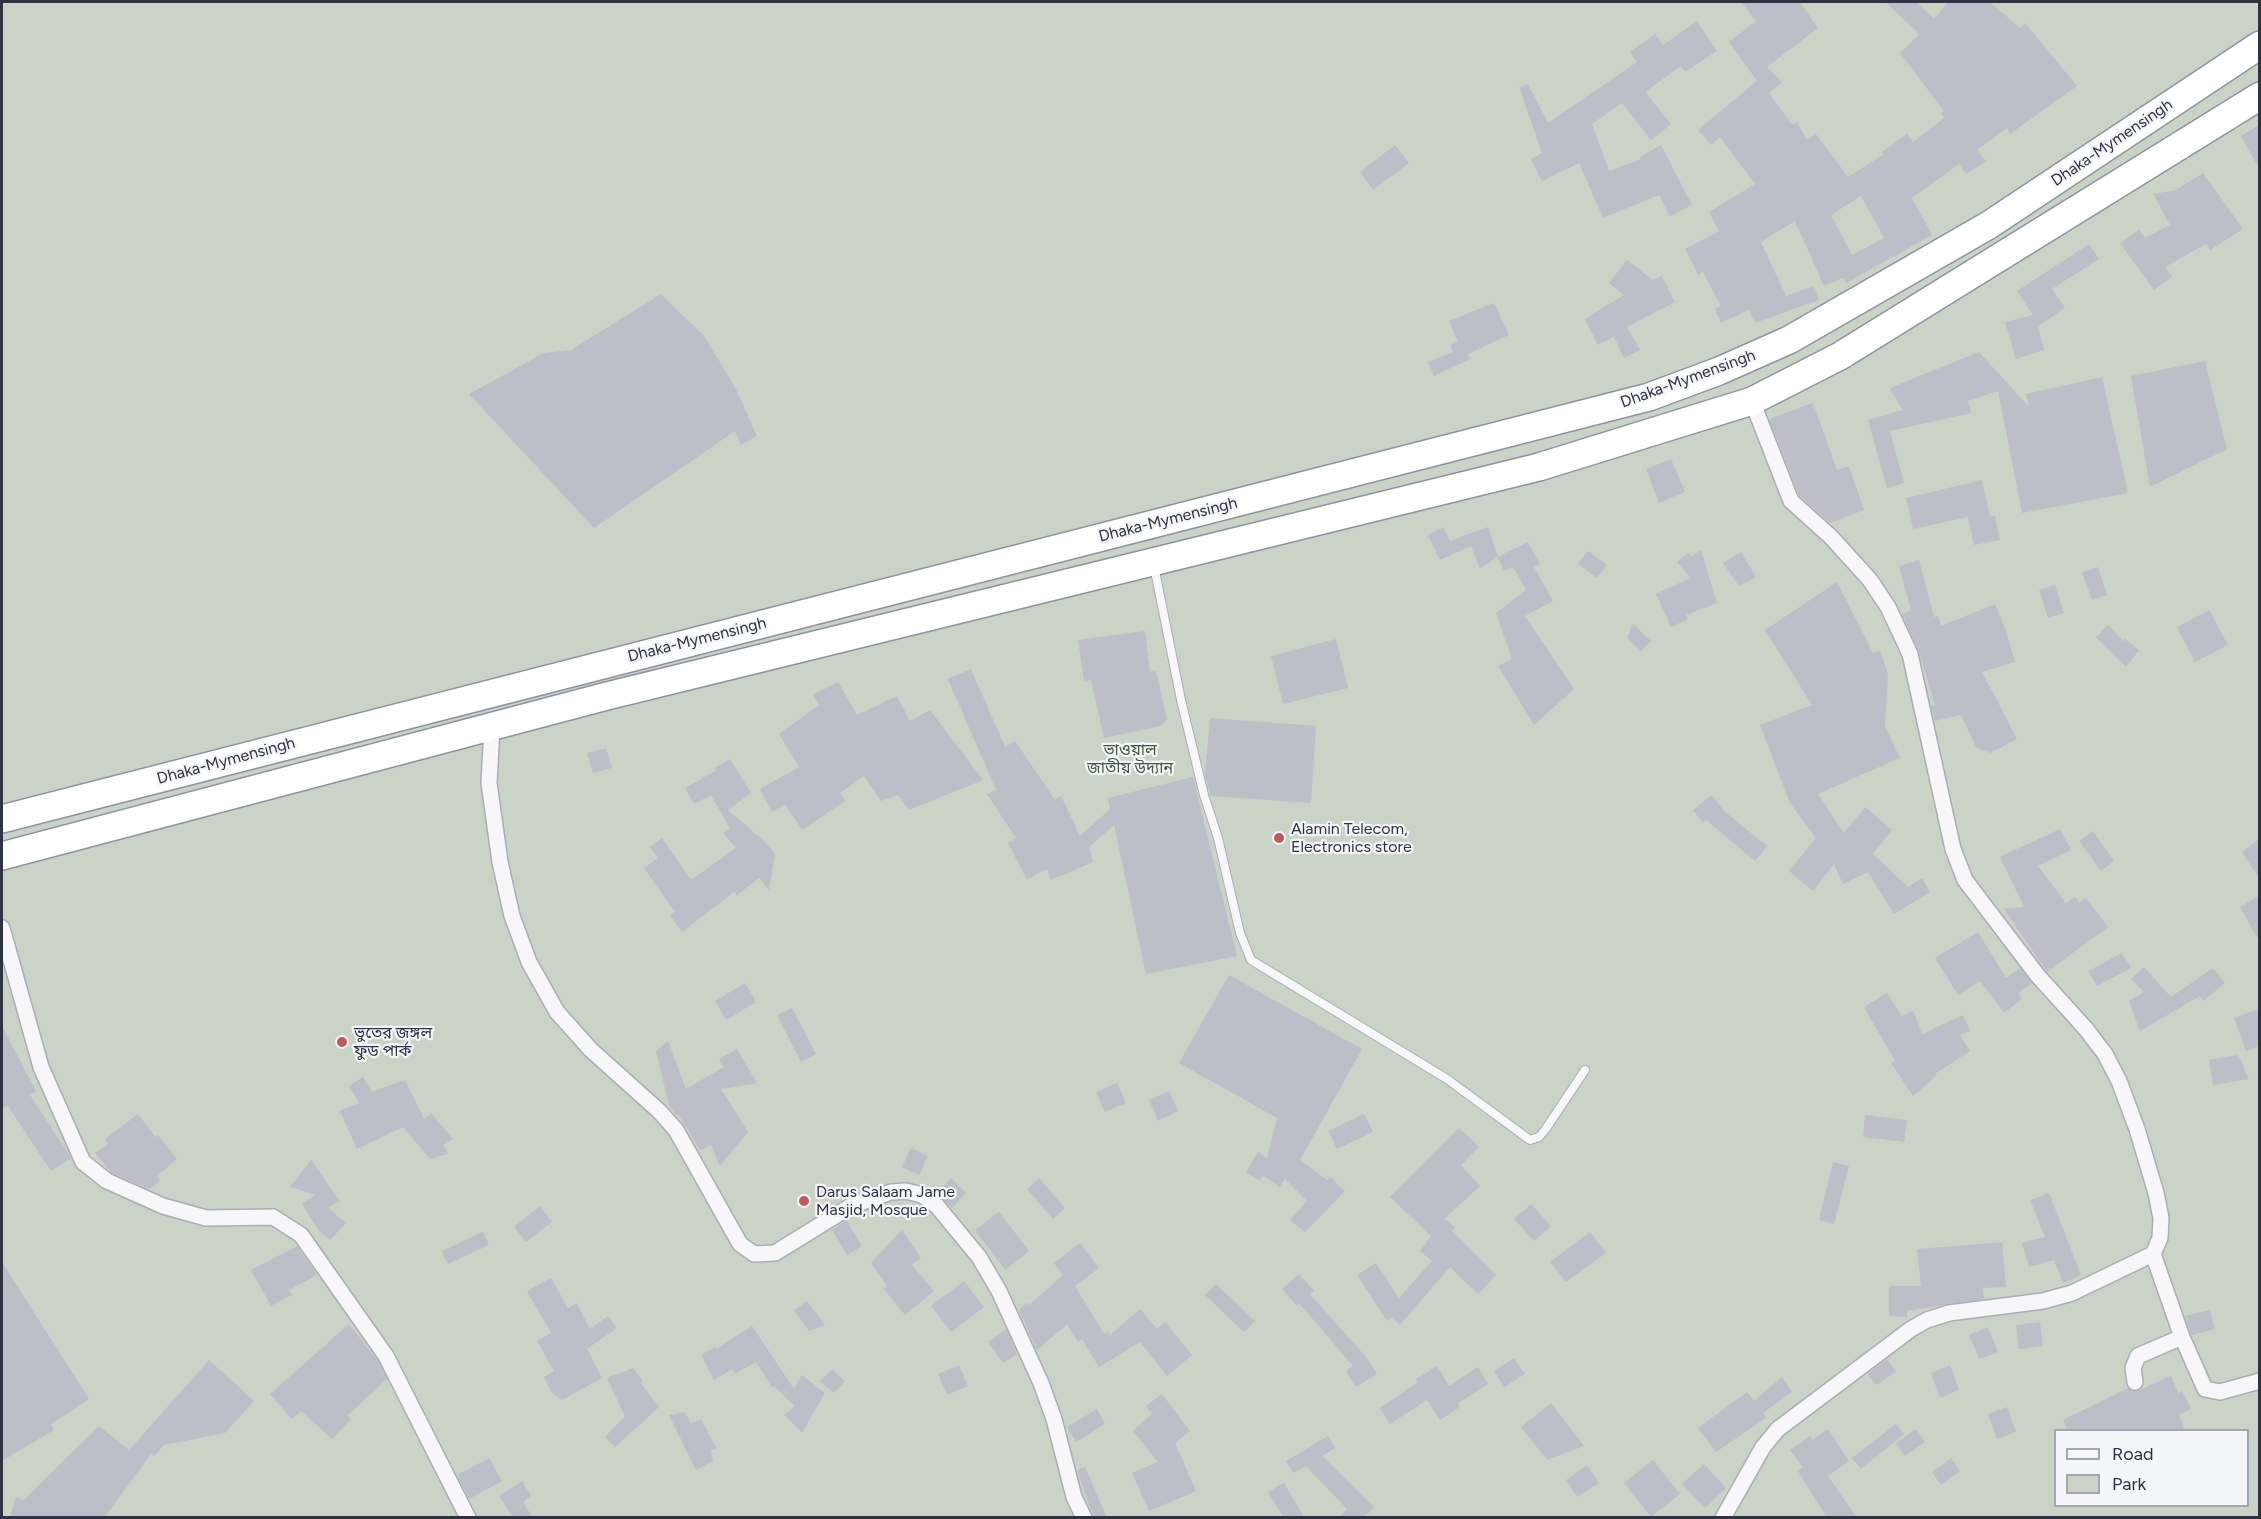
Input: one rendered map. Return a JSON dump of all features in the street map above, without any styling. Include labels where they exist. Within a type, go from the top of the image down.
[{"type":"highway","name":"Dhaka-Mymensingh","points":[[2,819],[1648,397],[1719,371],[1789,340],[1989,225],[2259,45]]},
{"type":"highway","name":"Dhaka-Mymensingh","points":[[2,856],[607,696],[1539,467],[1752,401],[1840,356],[2259,96]]},
{"type":"street","points":[[1723,1518],[1763,1447],[1778,1429],[1911,1329],[1949,1312],[2043,1301],[2072,1293],[2153,1254],[2160,1238],[2161,1218],[2138,1129],[2119,1081],[2105,1054],[2086,1029],[2038,976],[1965,880],[1953,849],[1910,654],[1888,606],[1870,580],[1832,537],[1791,501],[1752,401]]},
{"type":"street","points":[[492,728],[489,783],[500,861],[512,916],[529,962],[557,1012],[591,1050],[659,1111],[676,1130],[740,1244],[754,1254],[775,1253],[851,1206],[891,1192],[906,1191],[922,1195],[936,1206],[979,1257],[999,1291],[1041,1383],[1054,1419],[1074,1497],[1084,1518]]},
{"type":"street","points":[[2,928],[41,1067],[83,1162],[107,1181],[163,1206],[206,1218],[273,1217],[301,1235],[386,1356],[468,1518]]},
{"type":"street","points":[[2153,1254],[2182,1337],[2205,1389],[2220,1392],[2259,1381]]},
{"type":"street","points":[[2135,1382],[2133,1368],[2138,1356],[2182,1337]]},
{"type":"lane","points":[[1154,562],[1181,700],[1204,795],[1218,838],[1240,933],[1251,960],[1446,1079],[1530,1140],[1539,1137],[1545,1130],[1585,1070]]},
{"type":"green space","name":"ভাওয়াল জাতীয় উদ্যান","points":[[2,2],[2259,2],[2259,1517],[2,1518]]},
{"type":"building","points":[[1741,2],[1800,2],[1818,28],[1767,67],[1782,82],[1769,93],[1792,125],[1797,122],[1807,140],[1816,134],[1848,177],[1884,154],[1882,152],[1907,134],[1913,142],[1944,118],[1941,113],[1944,111],[1900,53],[1919,34],[1886,2],[1916,2],[1934,19],[1948,2],[1990,2],[2020,28],[2025,23],[2077,86],[2010,134],[2007,128],[1977,150],[1986,161],[1966,174],[1959,164],[1912,198],[1932,235],[1846,283],[1843,278],[1824,286],[1795,221],[1761,242],[1786,296],[1814,286],[1819,300],[1755,323],[1749,310],[1721,323],[1715,309],[1721,306],[1703,272],[1698,275],[1685,249],[1719,231],[1709,212],[1755,184],[1720,137],[1711,145],[1698,130],[1757,81],[1729,42],[1756,21]],"holes":[[[1861,196],[1884,238],[1852,255],[1831,215]]]},
{"type":"building","points":[[1697,21],[1717,51],[1685,72],[1681,66],[1645,92],[1671,124],[1651,140],[1622,103],[1592,124],[1609,171],[1641,159],[1640,157],[1661,145],[1692,205],[1670,216],[1659,195],[1603,218],[1579,163],[1542,181],[1531,159],[1542,153],[1519,87],[1528,84],[1548,123],[1637,62],[1630,52],[1655,34],[1663,45]]},
{"type":"building","points":[[2259,125],[2259,168],[2241,136]]},
{"type":"building","points":[[1395,145],[1409,163],[1373,190],[1360,172]]},
{"type":"building","points":[[2203,173],[2243,229],[2210,250],[2206,244],[2165,267],[2172,277],[2154,290],[2120,243],[2139,230],[2145,238],[2170,225],[2153,194],[2176,190]]},
{"type":"building","points":[[2089,244],[2099,259],[2052,289],[2065,308],[2038,326],[2044,350],[2016,359],[2005,322],[2033,315],[2017,291]]},
{"type":"building","points":[[1627,260],[1653,280],[1662,276],[1675,302],[1627,327],[1640,350],[1624,358],[1614,337],[1598,345],[1585,319],[1624,295],[1609,283]]},
{"type":"building","points":[[661,294],[704,336],[735,387],[757,436],[741,445],[735,431],[594,528],[469,394],[544,353],[571,350]]},
{"type":"building","points":[[1494,303],[1509,335],[1468,354],[1470,359],[1434,376],[1428,362],[1453,352],[1450,345],[1458,342],[1449,321]]},
{"type":"building","points":[[1979,352],[2029,407],[2026,394],[2102,377],[2128,493],[2022,513],[1998,391],[1968,401],[1971,413],[1890,431],[1904,483],[1887,488],[1868,420],[1902,410],[1890,388]]},
{"type":"building","points":[[2205,361],[2227,449],[2150,487],[2131,376]]},
{"type":"building","points":[[1813,403],[1837,470],[1849,466],[1864,510],[1830,523],[1799,495],[1769,419]]},
{"type":"building","points":[[1671,459],[1685,492],[1659,503],[1646,469]]},
{"type":"building","points":[[1982,480],[1990,517],[1995,516],[2000,540],[1974,545],[1968,517],[1913,529],[1906,498]]},
{"type":"building","points":[[1444,527],[1450,541],[1488,527],[1498,556],[1480,569],[1471,546],[1440,560],[1428,535]]},
{"type":"building","points":[[1528,542],[1540,564],[1534,567],[1553,601],[1525,616],[1574,689],[1534,725],[1498,666],[1512,659],[1496,613],[1526,590],[1513,567],[1504,571],[1497,557]]},
{"type":"building","points":[[1701,550],[1717,603],[1686,615],[1688,619],[1671,627],[1656,594],[1690,578],[1677,562],[1688,553],[1691,557]]},
{"type":"building","points":[[1588,551],[1607,565],[1597,578],[1578,564]]},
{"type":"building","points":[[1741,552],[1756,577],[1739,586],[1723,563]]},
{"type":"building","points":[[1919,560],[1934,617],[1938,616],[1941,626],[1995,604],[2005,628],[2015,662],[1982,672],[2017,739],[1990,753],[1976,747],[1961,715],[1935,721],[1931,706],[1935,705],[1919,652],[1902,614],[1911,610],[1899,566]]},
{"type":"building","points":[[2098,567],[2107,595],[2092,600],[2082,572]]},
{"type":"building","points":[[1837,582],[1873,653],[1880,651],[1888,674],[1885,726],[1900,758],[1818,794],[1844,833],[1865,807],[1892,830],[1873,854],[1908,887],[1922,878],[1930,892],[1894,914],[1868,872],[1843,884],[1834,864],[1813,891],[1789,871],[1816,838],[1790,803],[1760,725],[1812,705],[1765,630]]},
{"type":"building","points":[[2055,585],[2064,613],[2048,618],[2039,590]]},
{"type":"building","points":[[2209,610],[2228,645],[2195,662],[2177,627]]},
{"type":"building","points":[[1633,624],[1651,641],[1641,651],[1627,638]]},
{"type":"building","points":[[2108,625],[2123,641],[2125,639],[2139,650],[2126,667],[2096,637]]},
{"type":"building","points":[[1145,631],[1150,672],[1156,671],[1167,720],[1161,726],[1104,738],[1091,680],[1084,681],[1078,640]]},
{"type":"building","points":[[1336,639],[1348,688],[1283,704],[1271,656]]},
{"type":"building","points":[[971,669],[1005,747],[1015,741],[1055,800],[1061,796],[1080,836],[1110,809],[1108,798],[1193,777],[1237,956],[1146,974],[1114,825],[1089,847],[1093,862],[1051,880],[1047,869],[1027,880],[1008,843],[1016,838],[987,794],[996,790],[948,679]]},
{"type":"building","points":[[838,682],[857,715],[897,696],[910,721],[930,710],[983,780],[909,810],[898,795],[881,801],[864,776],[840,793],[845,801],[802,830],[785,804],[772,812],[760,789],[799,767],[779,734],[819,705],[813,695]]},
{"type":"building","points":[[1210,718],[1316,726],[1311,803],[1211,796],[1205,774]]},
{"type":"building","points":[[606,748],[612,768],[593,773],[587,753]]},
{"type":"building","points":[[730,759],[751,793],[728,810],[764,841],[775,854],[769,890],[759,878],[737,895],[734,892],[682,932],[670,915],[675,912],[644,868],[658,858],[650,847],[662,838],[691,880],[736,848],[723,833],[730,829],[711,795],[694,804],[685,788],[717,770],[715,768]]},
{"type":"building","points":[[1712,795],[1724,811],[1767,846],[1755,861],[1706,820],[1703,823],[1693,810]]},
{"type":"building","points":[[2060,829],[2071,850],[2038,866],[2066,903],[2075,897],[2079,903],[2086,898],[2108,927],[2047,972],[2004,909],[2024,907],[2000,857]]},
{"type":"building","points":[[2093,831],[2114,861],[2101,871],[2079,841]]},
{"type":"building","points":[[2259,839],[2259,878],[2242,852]]},
{"type":"building","points":[[2259,896],[2259,941],[2240,907]]},
{"type":"building","points":[[1978,932],[2006,978],[2020,968],[2032,983],[2018,993],[2022,999],[2004,1013],[1980,981],[1958,995],[1935,958]]},
{"type":"building","points":[[2122,953],[2131,968],[2097,986],[2088,971]]},
{"type":"building","points":[[2144,967],[2171,997],[2213,968],[2225,983],[2203,1001],[2200,996],[2140,1031],[2129,1001],[2144,992],[2131,979]]},
{"type":"building","points":[[1229,975],[1362,1049],[1300,1160],[1327,1180],[1330,1177],[1345,1191],[1305,1232],[1290,1220],[1307,1201],[1285,1179],[1280,1187],[1263,1176],[1260,1181],[1246,1172],[1258,1152],[1267,1158],[1277,1118],[1179,1063]]},
{"type":"building","points":[[745,983],[756,1002],[726,1020],[715,1001]]},
{"type":"building","points":[[1887,993],[1902,1016],[1913,1010],[1922,1034],[1963,1015],[1970,1031],[1960,1035],[1970,1051],[1935,1074],[1936,1076],[1913,1096],[1891,1063],[1895,1061],[1864,1007]]},
{"type":"building","points":[[792,1008],[816,1054],[801,1062],[777,1015]]},
{"type":"building","points":[[2259,1009],[2259,1046],[2246,1051],[2234,1018]]},
{"type":"building","points":[[2,1026],[36,1091],[30,1095],[71,1158],[51,1171],[8,1106],[2,1109]]},
{"type":"building","points":[[668,1041],[686,1089],[724,1067],[719,1059],[737,1049],[757,1083],[721,1089],[748,1132],[720,1166],[711,1145],[700,1150],[678,1114],[676,1115],[669,1105],[656,1051]]},
{"type":"building","points":[[2238,1055],[2249,1079],[2213,1085],[2209,1060]]},
{"type":"building","points":[[363,1077],[372,1092],[405,1080],[424,1119],[431,1113],[453,1139],[443,1145],[448,1154],[430,1159],[403,1127],[357,1149],[340,1111],[359,1103],[349,1086]]},
{"type":"building","points":[[1117,1083],[1126,1103],[1105,1112],[1096,1092]]},
{"type":"building","points":[[1169,1091],[1178,1111],[1158,1121],[1149,1100]]},
{"type":"building","points":[[138,1114],[155,1137],[158,1135],[177,1159],[157,1176],[160,1181],[149,1189],[112,1173],[95,1153],[108,1144],[105,1139]]},
{"type":"building","points":[[1364,1114],[1373,1132],[1337,1149],[1328,1131]]},
{"type":"building","points":[[1865,1115],[1907,1120],[1904,1142],[1863,1137]]},
{"type":"building","points":[[1459,1128],[1479,1147],[1461,1165],[1480,1186],[1444,1219],[1455,1227],[1452,1231],[1496,1275],[1478,1294],[1450,1267],[1400,1325],[1392,1317],[1387,1321],[1357,1275],[1376,1263],[1399,1298],[1432,1261],[1420,1251],[1431,1236],[1390,1197]]},
{"type":"building","points":[[911,1148],[928,1156],[919,1175],[902,1167]]},
{"type":"building","points":[[311,1160],[341,1203],[337,1202],[328,1208],[346,1223],[330,1240],[319,1231],[302,1204],[316,1195],[290,1187]]},
{"type":"building","points":[[1833,1162],[1849,1166],[1834,1224],[1819,1220]]},
{"type":"building","points":[[951,1178],[966,1193],[952,1208],[936,1193]]},
{"type":"building","points":[[1039,1178],[1065,1208],[1053,1219],[1027,1189]]},
{"type":"building","points":[[2049,1193],[2081,1275],[2063,1283],[2054,1260],[2029,1267],[2022,1243],[2045,1237],[2030,1200]]},
{"type":"building","points":[[1531,1204],[1551,1226],[1534,1241],[1514,1219]]},
{"type":"building","points":[[540,1206],[552,1222],[526,1242],[514,1227]]},
{"type":"building","points":[[999,1212],[1029,1251],[1005,1270],[975,1230]]},
{"type":"building","points":[[846,1220],[862,1246],[847,1255],[832,1230]]},
{"type":"building","points":[[902,1230],[921,1258],[912,1265],[934,1291],[905,1315],[884,1289],[887,1286],[871,1263]]},
{"type":"building","points":[[483,1232],[489,1245],[448,1264],[442,1251]]},
{"type":"building","points":[[1590,1232],[1606,1253],[1566,1282],[1550,1262]]},
{"type":"building","points":[[2002,1242],[2006,1287],[1983,1288],[1984,1299],[1907,1311],[1907,1317],[1889,1316],[1889,1286],[1921,1286],[1917,1249]]},
{"type":"building","points":[[1080,1243],[1099,1268],[1075,1286],[1104,1334],[1108,1332],[1110,1335],[1140,1309],[1157,1329],[1165,1322],[1192,1355],[1167,1376],[1140,1342],[1099,1367],[1082,1339],[1078,1342],[1067,1324],[1037,1350],[1019,1310],[1027,1303],[1029,1305],[1063,1275],[1054,1263]]},
{"type":"building","points":[[297,1246],[317,1275],[289,1290],[292,1295],[271,1306],[251,1270]]},
{"type":"building","points":[[2,1262],[89,1399],[51,1424],[54,1430],[2,1461]]},
{"type":"building","points":[[1299,1274],[1314,1291],[1310,1294],[1367,1358],[1377,1374],[1356,1387],[1346,1371],[1353,1366],[1299,1303],[1297,1306],[1282,1289]]},
{"type":"building","points":[[551,1278],[568,1308],[577,1303],[590,1329],[608,1316],[617,1328],[587,1349],[602,1378],[562,1400],[552,1393],[544,1377],[554,1371],[537,1341],[551,1333],[527,1291]]},
{"type":"building","points":[[964,1281],[984,1307],[951,1332],[931,1306]]},
{"type":"building","points":[[1216,1284],[1255,1321],[1244,1332],[1205,1295]]},
{"type":"building","points":[[807,1301],[825,1325],[809,1331],[794,1310]]},
{"type":"building","points":[[2210,1310],[2215,1329],[2192,1335],[2185,1316]]},
{"type":"building","points":[[2040,1322],[2043,1346],[2019,1349],[2016,1325]]},
{"type":"building","points":[[349,1324],[378,1361],[387,1379],[347,1416],[351,1419],[332,1439],[301,1411],[292,1419],[270,1394]]},
{"type":"building","points":[[752,1326],[794,1389],[802,1375],[825,1393],[802,1433],[784,1415],[795,1406],[774,1386],[772,1387],[756,1362],[735,1374],[733,1369],[714,1380],[701,1355],[715,1347],[716,1349]]},
{"type":"building","points":[[1988,1327],[1998,1352],[1979,1359],[1969,1335]]},
{"type":"building","points":[[1006,1329],[1017,1354],[1003,1363],[988,1342]]},
{"type":"building","points":[[1514,1358],[1525,1374],[1504,1387],[1494,1371]]},
{"type":"building","points":[[1887,1359],[1896,1372],[1876,1385],[1868,1374]]},
{"type":"building","points":[[209,1360],[254,1401],[225,1433],[164,1445],[154,1456],[151,1454],[104,1518],[10,1518],[16,1497],[24,1500],[99,1426],[129,1450]]},
{"type":"building","points":[[959,1365],[968,1386],[947,1395],[938,1374]]},
{"type":"building","points":[[1950,1365],[1959,1390],[1940,1398],[1931,1373]]},
{"type":"building","points":[[1437,1366],[1449,1386],[1478,1367],[1488,1384],[1458,1403],[1460,1407],[1440,1420],[1427,1400],[1390,1424],[1380,1408],[1418,1382],[1416,1379]]},
{"type":"building","points":[[633,1368],[643,1381],[640,1382],[659,1407],[615,1447],[605,1437],[625,1416],[607,1378]]},
{"type":"building","points":[[832,1369],[845,1381],[834,1393],[820,1381]]},
{"type":"building","points":[[2171,1376],[2178,1393],[2182,1391],[2191,1409],[2179,1415],[2184,1429],[2067,1429],[2063,1420],[2128,1388],[2137,1391]]},
{"type":"building","points":[[1782,1377],[1792,1392],[1763,1413],[1766,1418],[1716,1452],[1698,1428],[1747,1392],[1754,1401]]},
{"type":"building","points":[[1162,1394],[1190,1431],[1175,1443],[1196,1491],[1149,1511],[1132,1473],[1158,1462],[1133,1431],[1152,1414],[1146,1406]]},
{"type":"building","points":[[1551,1403],[1584,1446],[1547,1460],[1521,1427]]},
{"type":"building","points":[[2007,1407],[2016,1432],[1997,1439],[1988,1414]]},
{"type":"building","points":[[1097,1409],[1105,1424],[1076,1442],[1067,1427]]},
{"type":"building","points":[[685,1412],[691,1424],[701,1419],[716,1448],[711,1450],[713,1461],[696,1470],[669,1415]]},
{"type":"building","points":[[1896,1424],[1904,1434],[1861,1469],[1852,1458]]},
{"type":"building","points":[[1828,1429],[1849,1461],[1828,1476],[1857,1518],[1827,1518],[1798,1471],[1803,1467],[1790,1450],[1810,1436],[1812,1440]]},
{"type":"building","points":[[1916,1429],[1925,1442],[1905,1456],[1896,1443]]},
{"type":"building","points":[[1328,1436],[1335,1448],[1322,1456],[1374,1507],[1364,1518],[1338,1518],[1347,1509],[1306,1466],[1293,1473],[1286,1461]]},
{"type":"building","points":[[489,1458],[502,1481],[469,1499],[457,1475]]},
{"type":"building","points":[[1951,1458],[1960,1471],[1941,1485],[1932,1472]]},
{"type":"building","points":[[1653,1460],[1680,1494],[1651,1517],[1624,1483]]},
{"type":"building","points":[[1704,1464],[1726,1488],[1705,1508],[1682,1484]]},
{"type":"building","points":[[1587,1465],[1599,1483],[1577,1497],[1566,1480]]},
{"type":"building","points":[[1085,1467],[1107,1518],[1094,1518],[1077,1470]]},
{"type":"building","points":[[522,1481],[531,1496],[523,1502],[533,1518],[514,1518],[499,1496]]},
{"type":"building","points":[[1284,1483],[1305,1518],[1284,1518],[1268,1492]]},
{"type":"place","name":"Alamin Telecom, Electronics store","points":[[1279,838]]},
{"type":"place","name":"ভুতের জঙ্গল ফুড পার্ক","points":[[342,1042]]},
{"type":"place","name":"Darus Salaam Jame Masjid, Mosque","points":[[804,1201]]}]
